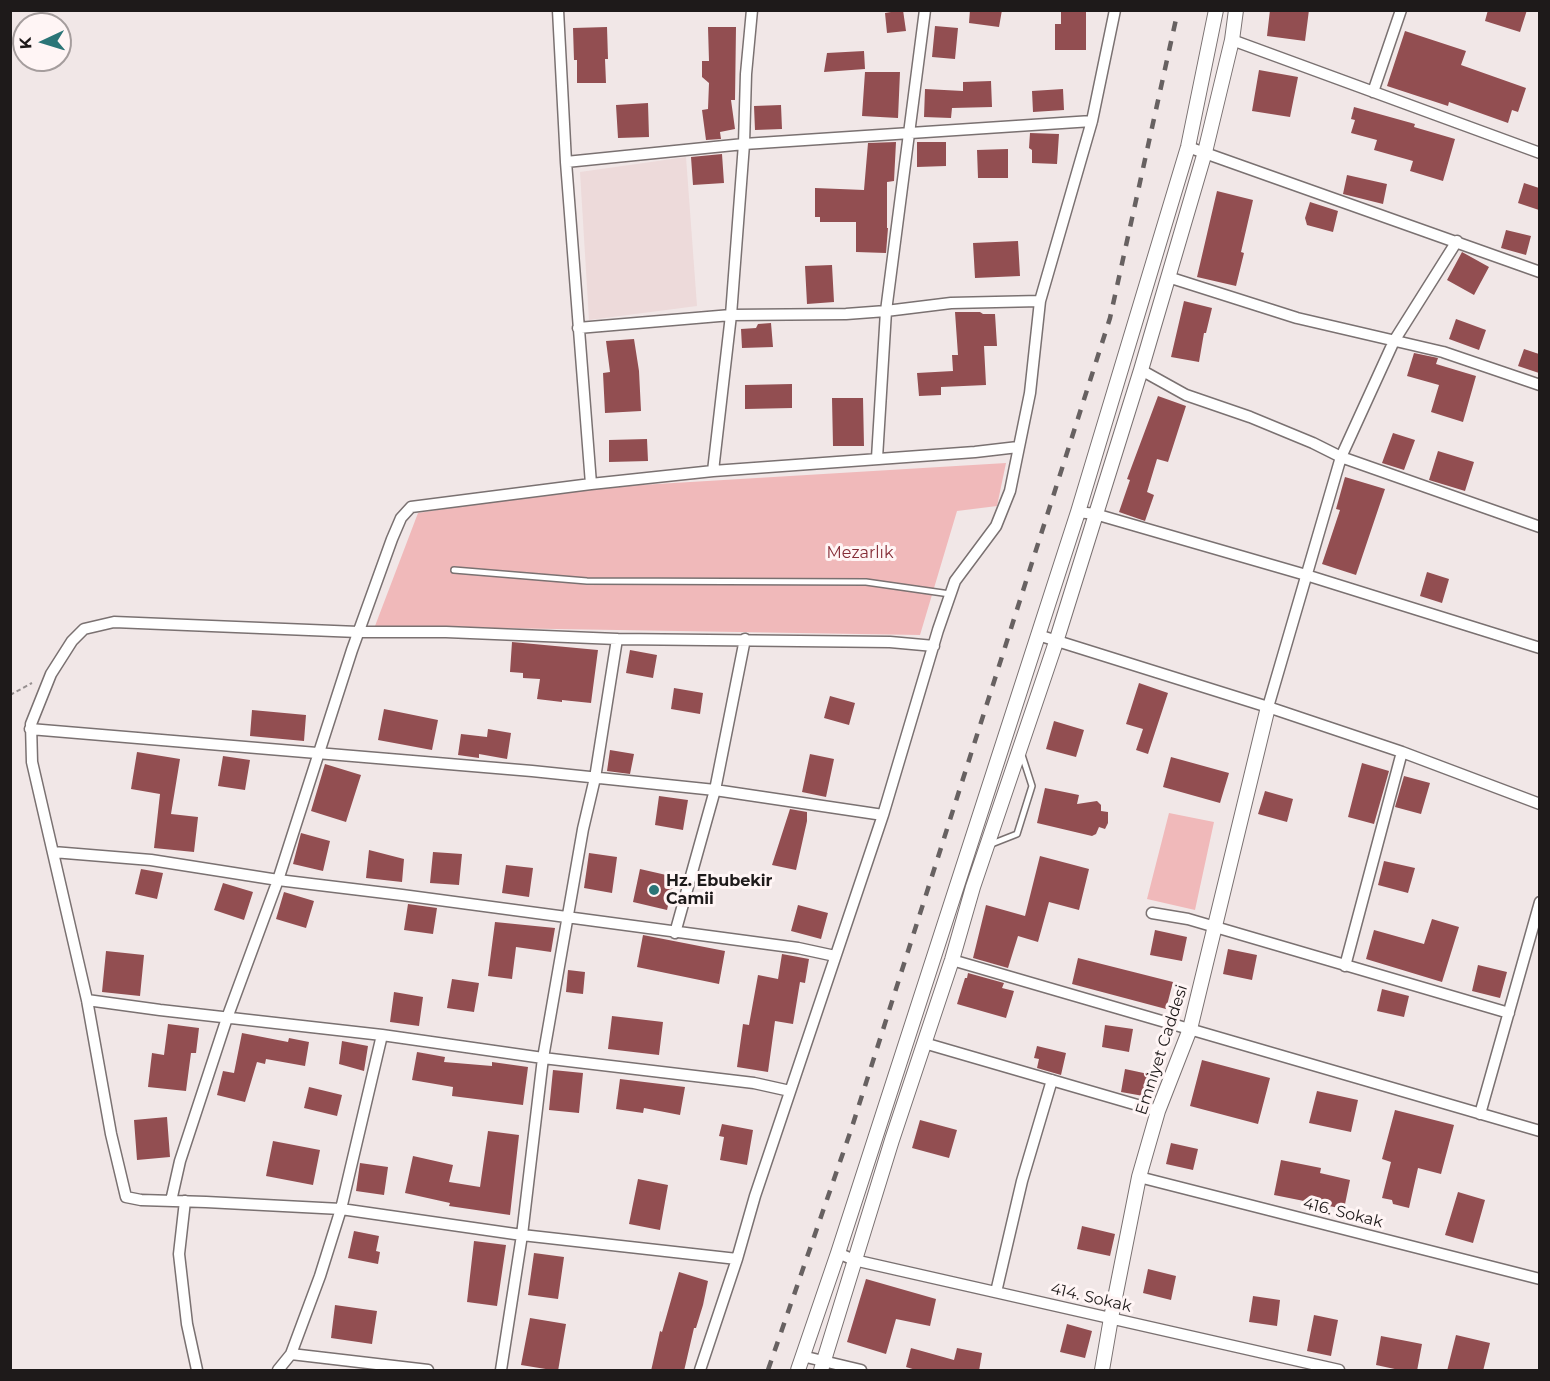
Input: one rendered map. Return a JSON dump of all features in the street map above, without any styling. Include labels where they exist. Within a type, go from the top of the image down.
[{"type":"street","points":[[558,10],[566,162],[591,484]]},
{"type":"street","points":[[713,471],[731,315],[752,10]]},
{"type":"street","points":[[877,458],[886,311],[925,10]]},
{"type":"street","points":[[700,1371],[737,1259],[754,1196],[883,814],[950,594],[955,581],[996,526],[1010,491],[1030,393],[1040,301],[1092,121],[1115,10]]},
{"type":"street","points":[[798,1371],[1078,512],[1188,147],[1216,10]]},
{"type":"street","points":[[822,1366],[987,846],[1056,642],[1140,370],[1205,152],[1232,40],[1236,10]]},
{"type":"street","points":[[1372,92],[1401,10]]},
{"type":"street","points":[[1232,40],[1539,153]]},
{"type":"street","points":[[566,162],[744,144],[1092,121]]},
{"type":"street","points":[[1188,147],[1539,272]]},
{"type":"street","points":[[1268,707],[1341,456],[1394,341],[1457,241]]},
{"type":"street","points":[[1168,277],[1297,318],[1443,352],[1539,385]]},
{"type":"street","points":[[578,327],[731,315],[846,314],[951,303],[1040,301]]},
{"type":"street","points":[[1140,370],[1186,395],[1250,417],[1313,442],[1341,456],[1539,527]]},
{"type":"street","points":[[171,1201],[180,1161],[227,1018],[278,880],[317,752],[358,632],[392,539],[401,518],[411,507],[713,471],[1018,447]]},
{"type":"street","points":[[1078,512],[1095,514],[1306,575],[1539,648]]},
{"type":"street","points":[[737,1259],[522,1235],[341,1209],[141,1200],[126,1197],[111,1134],[87,1000],[32,762],[30,724],[51,674],[72,641],[84,629],[114,622],[358,632],[446,632],[617,639],[890,642],[934,646]]},
{"type":"street","points":[[1038,635],[1268,707],[1402,752],[1539,804]]},
{"type":"street","points":[[501,1371],[522,1235],[543,1058],[566,918],[595,778],[617,639]]},
{"type":"street","points":[[675,933],[715,790],[745,639]]},
{"type":"street","name":"Emniyet Caddesi","points":[[1102,1371],[1139,1177],[1158,1111],[1190,1029],[1268,707]]},
{"type":"street","points":[[30,729],[532,771],[715,790],[883,814]]},
{"type":"street","points":[[1345,966],[1402,752]]},
{"type":"street","points":[[53,852],[151,860],[278,880],[798,948],[835,956]]},
{"type":"street","points":[[1480,1114],[1539,903]]},
{"type":"street","points":[[1152,913],[1188,919],[1509,1013]]},
{"type":"street","points":[[952,960],[1539,1131]]},
{"type":"street","points":[[87,1000],[754,1083],[789,1091]]},
{"type":"street","points":[[278,1371],[291,1354],[320,1276],[341,1209],[382,1035]]},
{"type":"street","points":[[924,1043],[1158,1111]]},
{"type":"street","points":[[996,1292],[1022,1181],[1052,1080]]},
{"type":"street","name":"416. Sokak","points":[[1139,1177],[1539,1279]]},
{"type":"street","points":[[185,1201],[179,1254],[187,1324],[197,1371]]},
{"type":"street","name":"414. Sokak","points":[[838,1253],[854,1260],[1339,1371]]},
{"type":"street","points":[[291,1354],[429,1371]]},
{"type":"street","points":[[802,1356],[822,1366],[861,1371]]},
{"type":"lane","points":[[454,570],[587,581],[866,582],[950,594]]},
{"type":"lane","points":[[987,846],[1017,834],[1032,786],[1020,749]]},
{"type":"path","points":[[10,695],[51,674]]},
{"type":"shaded area","points":[[686,157],[697,306],[589,320],[580,172]]},
{"type":"green space","name":"Mezarlık","points":[[1006,463],[997,506],[957,511],[920,635],[375,626],[418,513],[522,497],[624,486]]},
{"type":"green space","points":[[1169,813],[1214,822],[1195,910],[1147,899]]},
{"type":"building","points":[[903,10],[906,31],[887,33],[885,13]]},
{"type":"building","points":[[970,10],[1002,10],[999,27],[969,23]]},
{"type":"building","points":[[1061,10],[1086,10],[1086,50],[1055,50],[1055,24],[1061,24]]},
{"type":"building","points":[[1270,10],[1309,10],[1305,41],[1267,36]]},
{"type":"building","points":[[1488,10],[1527,10],[1520,32],[1485,21]]},
{"type":"building","points":[[935,26],[958,28],[955,59],[932,57]]},
{"type":"building","points":[[607,27],[606,83],[577,83],[573,28]]},
{"type":"building","points":[[708,27],[736,27],[735,100],[731,100],[735,129],[720,132],[721,139],[706,140],[702,110],[708,109],[709,83],[702,77],[702,61],[709,61]]},
{"type":"building","points":[[1405,31],[1466,51],[1461,65],[1526,88],[1518,112],[1512,110],[1508,123],[1449,102],[1448,106],[1387,86]]},
{"type":"building","points":[[864,51],[865,69],[824,72],[827,53]]},
{"type":"building","points":[[1259,70],[1298,77],[1290,117],[1252,111]]},
{"type":"building","points":[[865,72],[900,72],[898,118],[862,116]]},
{"type":"building","points":[[991,81],[992,107],[952,108],[951,118],[924,117],[925,89],[963,91],[963,82]]},
{"type":"building","points":[[1063,89],[1064,110],[1033,112],[1032,91]]},
{"type":"building","points":[[648,103],[649,137],[618,138],[616,105]]},
{"type":"building","points":[[781,105],[782,129],[755,130],[754,106]]},
{"type":"building","points":[[1354,107],[1415,124],[1414,127],[1455,139],[1443,181],[1410,171],[1413,161],[1374,150],[1377,140],[1351,133],[1355,120],[1351,119]]},
{"type":"building","points":[[1030,133],[1059,134],[1057,164],[1032,163],[1032,150],[1029,148]]},
{"type":"building","points":[[896,142],[894,181],[887,182],[886,253],[856,252],[856,222],[820,222],[820,217],[815,217],[815,188],[864,190],[868,143]]},
{"type":"building","points":[[917,142],[946,142],[946,166],[917,167]]},
{"type":"building","points":[[1008,149],[1008,178],[978,178],[977,150]]},
{"type":"building","points":[[722,154],[724,183],[693,185],[691,157]]},
{"type":"building","points":[[1347,175],[1387,184],[1383,204],[1343,194]]},
{"type":"building","points":[[1524,183],[1539,188],[1539,210],[1518,203]]},
{"type":"building","points":[[1217,191],[1253,200],[1236,286],[1197,277]]},
{"type":"building","points":[[1310,202],[1338,211],[1333,232],[1307,225],[1305,218]]},
{"type":"building","points":[[1506,230],[1531,236],[1526,255],[1501,248]]},
{"type":"building","points":[[1018,241],[1020,276],[975,278],[973,243]]},
{"type":"building","points":[[1462,252],[1489,267],[1474,295],[1447,280]]},
{"type":"building","points":[[832,265],[834,302],[807,304],[805,266]]},
{"type":"building","points":[[1184,301],[1212,308],[1206,333],[1204,333],[1199,362],[1171,357]]},
{"type":"building","points":[[955,312],[995,314],[997,346],[984,346],[986,385],[941,387],[941,395],[919,396],[917,373],[953,371],[952,355],[958,355]]},
{"type":"building","points":[[1456,319],[1486,330],[1479,350],[1449,339]]},
{"type":"building","points":[[771,323],[773,347],[742,348],[741,329],[756,328],[758,324]]},
{"type":"building","points":[[634,339],[639,371],[641,411],[605,413],[603,373],[610,372],[606,341]]},
{"type":"building","points":[[1524,349],[1539,354],[1539,373],[1518,366]]},
{"type":"building","points":[[1414,353],[1438,358],[1436,364],[1476,376],[1463,422],[1431,412],[1439,385],[1407,376]]},
{"type":"building","points":[[792,384],[792,408],[745,409],[745,385]]},
{"type":"building","points":[[1158,396],[1186,406],[1168,462],[1157,459],[1147,492],[1154,495],[1145,521],[1119,512],[1130,480],[1127,479]]},
{"type":"building","points":[[832,398],[863,398],[864,446],[833,446]]},
{"type":"building","points":[[1393,433],[1415,440],[1404,470],[1382,463]]},
{"type":"building","points":[[647,439],[648,461],[609,462],[609,440]]},
{"type":"building","points":[[1438,451],[1474,462],[1465,491],[1429,480]]},
{"type":"building","points":[[1345,477],[1385,489],[1356,575],[1322,564],[1340,510],[1336,509]]},
{"type":"building","points":[[1427,572],[1449,579],[1442,603],[1420,596]]},
{"type":"building","points":[[512,642],[598,650],[591,703],[537,699],[540,679],[523,678],[523,673],[510,672]]},
{"type":"building","points":[[630,650],[657,655],[653,678],[626,673]]},
{"type":"building","points":[[1139,683],[1168,693],[1148,754],[1136,750],[1143,729],[1126,724]]},
{"type":"building","points":[[674,688],[703,693],[700,714],[671,709]]},
{"type":"building","points":[[830,696],[855,703],[849,725],[824,718]]},
{"type":"building","points":[[384,709],[438,720],[432,750],[378,740]]},
{"type":"building","points":[[252,710],[306,715],[304,741],[250,736]]},
{"type":"building","points":[[1054,721],[1084,730],[1076,757],[1046,749]]},
{"type":"building","points":[[488,729],[511,733],[507,759],[479,754],[479,758],[458,755],[461,734],[487,737]]},
{"type":"building","points":[[610,750],[634,754],[630,774],[607,771]]},
{"type":"building","points":[[137,752],[180,759],[171,814],[198,817],[194,852],[154,848],[160,794],[131,789]]},
{"type":"building","points":[[810,754],[834,759],[826,797],[802,792]]},
{"type":"building","points":[[223,756],[250,760],[245,790],[218,786]]},
{"type":"building","points":[[1171,757],[1229,773],[1220,803],[1163,787]]},
{"type":"building","points":[[1362,763],[1389,771],[1374,824],[1348,817]]},
{"type":"building","points":[[325,764],[361,775],[346,822],[311,811]]},
{"type":"building","points":[[1404,776],[1430,783],[1421,814],[1395,807]]},
{"type":"building","points":[[1045,788],[1079,795],[1077,804],[1097,801],[1101,805],[1101,811],[1108,812],[1108,823],[1105,829],[1099,827],[1096,834],[1092,836],[1037,823]]},
{"type":"building","points":[[1265,791],[1293,799],[1287,822],[1258,814]]},
{"type":"building","points":[[659,796],[688,800],[683,830],[655,825]]},
{"type":"building","points":[[790,809],[807,812],[796,870],[772,865]]},
{"type":"building","points":[[301,833],[330,841],[323,871],[293,864]]},
{"type":"building","points":[[369,850],[404,859],[402,882],[366,878]]},
{"type":"building","points":[[433,852],[462,854],[459,885],[430,883]]},
{"type":"building","points":[[589,853],[617,857],[612,893],[584,888]]},
{"type":"building","points":[[1040,856],[1089,869],[1079,910],[1049,902],[1038,942],[1018,936],[1008,968],[973,958],[986,905],[1025,916]]},
{"type":"building","points":[[1384,861],[1415,868],[1408,893],[1378,885]]},
{"type":"building","points":[[506,865],[533,868],[529,897],[502,893]]},
{"type":"building","points":[[141,869],[163,873],[157,899],[135,894]]},
{"type":"building","name":"Hz. Ebubekir Camii","points":[[640,869],[675,877],[667,910],[633,902]]},
{"type":"building","points":[[223,883],[253,892],[244,920],[214,910]]},
{"type":"building","points":[[284,892],[314,901],[306,928],[276,919]]},
{"type":"building","points":[[408,904],[437,908],[433,934],[404,930]]},
{"type":"building","points":[[798,905],[828,913],[821,939],[791,931]]},
{"type":"building","points":[[1432,919],[1459,927],[1442,982],[1366,959],[1374,930],[1424,944]]},
{"type":"building","points":[[495,922],[555,928],[551,952],[516,947],[512,979],[488,976]]},
{"type":"building","points":[[1155,930],[1187,937],[1182,961],[1150,955]]},
{"type":"building","points":[[643,935],[725,951],[719,984],[637,967]]},
{"type":"building","points":[[1228,949],[1257,955],[1252,980],[1223,974]]},
{"type":"building","points":[[106,951],[144,955],[140,996],[102,992]]},
{"type":"building","points":[[782,954],[809,959],[805,983],[800,982],[793,1024],[775,1021],[768,1072],[737,1067],[743,1024],[749,1025],[758,975],[778,979]]},
{"type":"building","points":[[1078,958],[1173,982],[1166,1009],[1072,984]]},
{"type":"building","points":[[1478,965],[1507,972],[1500,998],[1472,991]]},
{"type":"building","points":[[568,970],[585,972],[583,994],[566,992]]},
{"type":"building","points":[[968,973],[1004,983],[1002,988],[1014,991],[1006,1018],[957,1004]]},
{"type":"building","points":[[452,979],[479,983],[474,1012],[447,1008]]},
{"type":"building","points":[[1382,989],[1409,996],[1404,1017],[1377,1011]]},
{"type":"building","points":[[394,992],[423,997],[419,1026],[390,1022]]},
{"type":"building","points":[[612,1016],[663,1022],[659,1055],[608,1049]]},
{"type":"building","points":[[168,1024],[199,1028],[196,1053],[191,1053],[186,1091],[148,1087],[152,1053],[164,1055]]},
{"type":"building","points":[[1105,1025],[1133,1029],[1129,1052],[1102,1047]]},
{"type":"building","points":[[242,1033],[288,1042],[289,1038],[309,1042],[305,1066],[266,1059],[265,1064],[257,1062],[245,1102],[217,1095],[223,1071],[234,1073]]},
{"type":"building","points":[[342,1041],[368,1046],[364,1071],[339,1064]]},
{"type":"building","points":[[1037,1046],[1066,1053],[1061,1075],[1037,1068],[1039,1059],[1034,1058]]},
{"type":"building","points":[[417,1052],[445,1057],[444,1062],[492,1066],[492,1062],[528,1067],[523,1105],[452,1096],[453,1087],[412,1080]]},
{"type":"building","points":[[1202,1060],[1270,1078],[1258,1124],[1190,1106]]},
{"type":"building","points":[[1125,1069],[1153,1075],[1149,1097],[1121,1092]]},
{"type":"building","points":[[553,1070],[583,1073],[579,1113],[549,1110]]},
{"type":"building","points":[[620,1079],[685,1087],[680,1115],[644,1108],[643,1113],[616,1109]]},
{"type":"building","points":[[309,1087],[342,1095],[337,1116],[304,1108]]},
{"type":"building","points":[[1317,1091],[1358,1100],[1351,1132],[1309,1123]]},
{"type":"building","points":[[1395,1110],[1454,1125],[1441,1174],[1418,1168],[1409,1208],[1393,1204],[1392,1200],[1382,1198],[1391,1162],[1382,1159]]},
{"type":"building","points":[[167,1117],[170,1157],[137,1160],[134,1120]]},
{"type":"building","points":[[920,1120],[957,1130],[949,1158],[912,1148]]},
{"type":"building","points":[[722,1124],[753,1130],[747,1165],[720,1160],[724,1137],[719,1136]]},
{"type":"building","points":[[488,1131],[519,1135],[510,1215],[449,1206],[450,1203],[405,1193],[413,1156],[453,1165],[449,1182],[480,1187]]},
{"type":"building","points":[[273,1141],[320,1150],[313,1185],[266,1176]]},
{"type":"building","points":[[1171,1143],[1198,1149],[1193,1170],[1166,1164]]},
{"type":"building","points":[[1281,1160],[1321,1168],[1320,1173],[1350,1180],[1344,1209],[1274,1195]]},
{"type":"building","points":[[360,1163],[388,1167],[384,1195],[356,1191]]},
{"type":"building","points":[[638,1179],[668,1185],[660,1230],[629,1224]]},
{"type":"building","points":[[1458,1192],[1485,1200],[1473,1243],[1445,1235]]},
{"type":"building","points":[[1082,1226],[1115,1234],[1110,1256],[1077,1249]]},
{"type":"building","points":[[354,1231],[379,1236],[376,1251],[380,1252],[378,1264],[348,1258]]},
{"type":"building","points":[[474,1241],[506,1245],[497,1306],[467,1302]]},
{"type":"building","points":[[534,1253],[564,1257],[558,1299],[528,1295]]},
{"type":"building","points":[[1148,1269],[1176,1276],[1171,1300],[1143,1293]]},
{"type":"building","points":[[679,1272],[708,1281],[703,1305],[696,1328],[694,1328],[684,1371],[651,1371],[660,1331],[662,1332]]},
{"type":"building","points":[[866,1279],[936,1299],[930,1326],[896,1319],[886,1354],[847,1342]]},
{"type":"building","points":[[1253,1296],[1280,1300],[1277,1326],[1249,1322]]},
{"type":"building","points":[[335,1305],[377,1311],[372,1344],[331,1338]]},
{"type":"building","points":[[1314,1315],[1338,1320],[1331,1356],[1307,1351]]},
{"type":"building","points":[[530,1318],[566,1324],[558,1371],[521,1365]]},
{"type":"building","points":[[1067,1324],[1092,1331],[1085,1358],[1060,1352]]},
{"type":"building","points":[[1456,1335],[1490,1343],[1483,1371],[1447,1371]]},
{"type":"building","points":[[1381,1336],[1422,1344],[1417,1371],[1404,1371],[1376,1365]]},
{"type":"building","points":[[911,1348],[954,1360],[957,1348],[982,1353],[979,1371],[919,1371],[906,1367]]},
{"type":"railway","points":[[768,1370],[851,1130],[1110,318],[1178,10]]},
{"type":"place","name":"Hz. Ebubekir Camii","points":[[654,890]]}]
